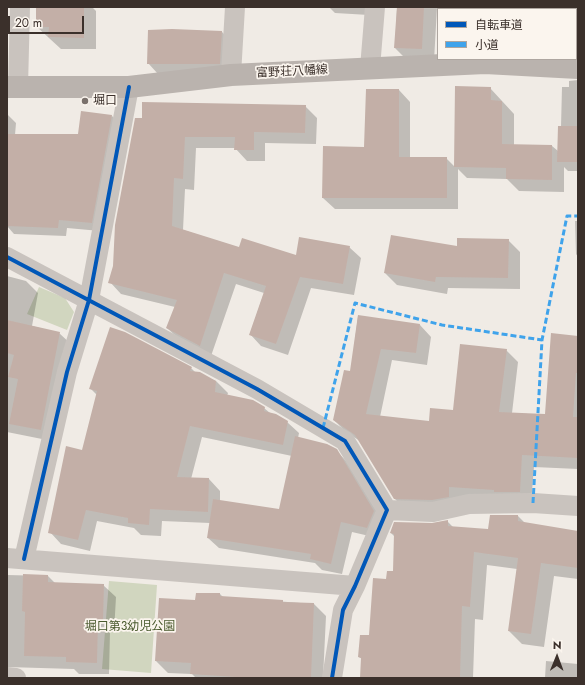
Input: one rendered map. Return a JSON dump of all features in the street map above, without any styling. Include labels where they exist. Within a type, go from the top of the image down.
[{"type":"main road","name":"富野荘八幡線","points":[[12,87],[129,87],[231,75],[485,61],[578,68]]},
{"type":"street","points":[[12,87],[20,7]]},
{"type":"street","points":[[231,75],[234,7]]},
{"type":"street","points":[[370,68],[375,7]]},
{"type":"street","points":[[129,87],[89,300],[67,372],[15,558],[355,586]]},
{"type":"street","points":[[7,256],[257,389],[345,441],[387,510]]},
{"type":"street","points":[[387,510],[433,512],[469,504],[533,503],[578,506]]},
{"type":"street","points":[[332,678],[343,610],[355,586],[387,510]]},
{"type":"street","points":[[7,677],[16,678]]},
{"type":"green space","points":[[39,287],[65,298],[74,312],[67,330],[27,314]]},
{"type":"green space","name":"堀口第3幼児公園","points":[[109,581],[157,585],[151,673],[102,669]]},
{"type":"building","points":[[36,7],[84,7],[84,38],[48,37],[49,27],[36,27]]},
{"type":"building","points":[[397,7],[424,7],[422,49],[394,48]]},
{"type":"building","points":[[172,29],[222,31],[220,64],[147,64],[148,30]]},
{"type":"building","points":[[455,86],[491,87],[491,100],[502,101],[502,144],[552,145],[552,180],[506,179],[506,168],[454,167]]},
{"type":"building","points":[[366,89],[399,89],[399,157],[447,157],[447,198],[322,198],[323,146],[364,147]]},
{"type":"building","points":[[142,102],[306,105],[305,133],[254,132],[254,150],[234,150],[235,137],[185,137],[183,179],[174,178],[172,226],[239,247],[242,238],[296,255],[299,237],[350,246],[343,284],[300,277],[276,344],[249,335],[266,286],[224,273],[200,346],[166,328],[177,300],[108,283],[113,266],[115,225],[135,118],[142,118]]},
{"type":"building","points":[[81,111],[112,115],[92,223],[59,220],[58,228],[7,226],[7,134],[78,134]]},
{"type":"building","points":[[558,126],[578,126],[578,162],[557,162]]},
{"type":"building","points":[[391,235],[457,246],[457,238],[509,239],[508,278],[436,277],[435,282],[384,273]]},
{"type":"building","points":[[358,315],[420,324],[416,353],[381,349],[366,414],[429,421],[430,408],[453,410],[460,344],[507,349],[499,412],[545,414],[551,333],[578,336],[578,373],[576,373],[573,417],[578,417],[578,458],[522,455],[520,492],[494,492],[494,490],[449,487],[449,497],[432,500],[394,499],[355,435],[333,420],[344,370],[350,371]]},
{"type":"building","points":[[7,320],[60,332],[41,430],[9,424],[18,379],[8,377],[14,355],[7,353]]},
{"type":"building","points":[[110,327],[125,332],[192,367],[190,371],[200,372],[216,381],[215,392],[253,400],[265,407],[264,411],[276,414],[288,421],[283,445],[190,426],[177,477],[209,478],[208,512],[150,509],[149,525],[128,523],[128,518],[86,510],[78,540],[48,533],[66,446],[82,450],[97,391],[89,389]]},
{"type":"building","points":[[295,436],[327,444],[337,449],[374,511],[367,528],[341,522],[331,564],[310,559],[311,554],[207,538],[213,499],[279,509]]},
{"type":"building","points":[[490,515],[518,515],[518,521],[578,531],[578,568],[541,563],[531,634],[508,631],[518,558],[474,552],[470,607],[462,606],[460,678],[360,678],[361,658],[358,657],[360,635],[369,635],[373,578],[386,579],[387,571],[393,571],[394,534],[390,533],[394,522],[432,523],[448,520],[448,526],[488,529]]},
{"type":"building","points":[[23,574],[48,575],[48,582],[104,584],[103,621],[98,621],[97,663],[66,662],[66,657],[24,656],[25,612],[22,611]]},
{"type":"building","points":[[196,593],[220,593],[220,596],[283,600],[283,602],[314,603],[311,678],[251,678],[190,674],[191,663],[155,661],[159,598],[195,600]]},
{"type":"marked path","points":[[533,503],[542,340],[567,216],[578,216]]},
{"type":"marked path","points":[[323,428],[355,303],[442,325],[542,340]]},
{"type":"cycle path","points":[[24,559],[67,372],[89,300],[129,87]]},
{"type":"cycle path","points":[[7,257],[257,389],[345,441],[387,510],[355,586],[343,610],[332,678]]},
{"type":"place","name":"堀口","points":[[85,101]]}]
